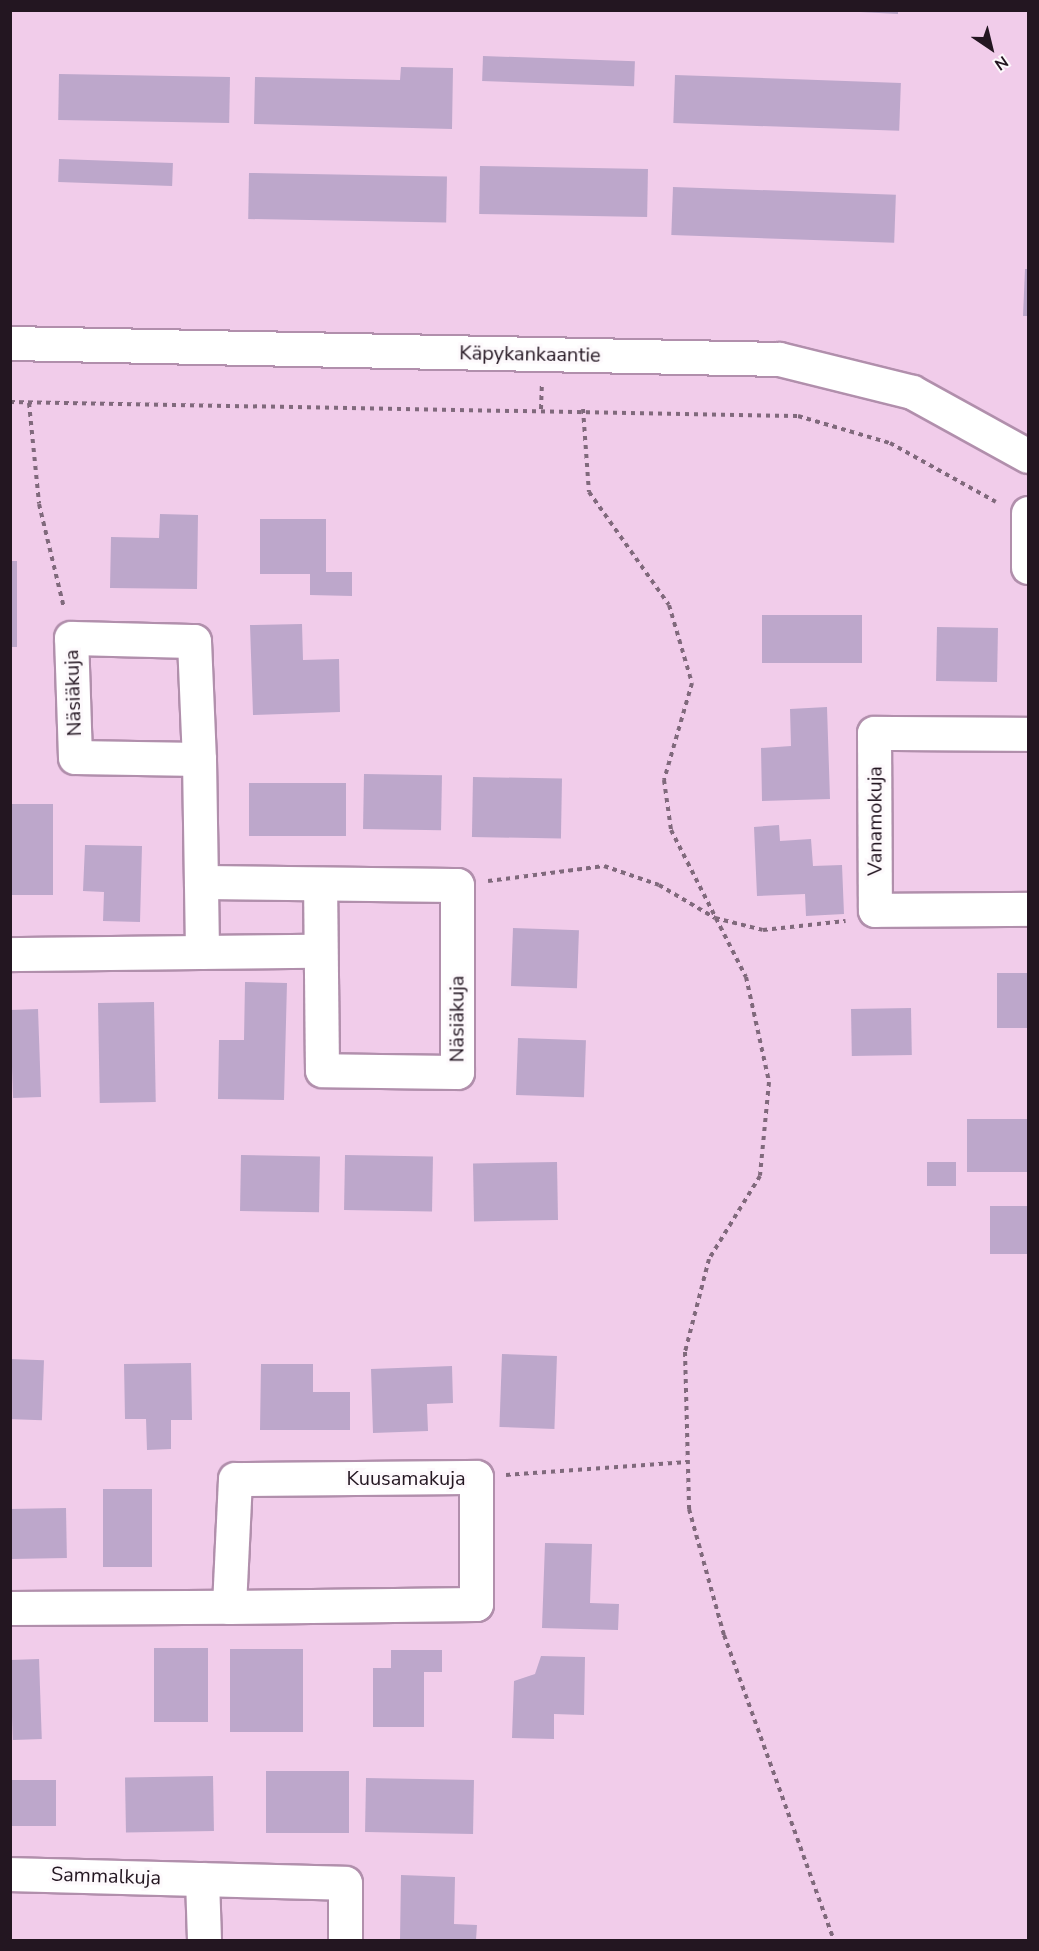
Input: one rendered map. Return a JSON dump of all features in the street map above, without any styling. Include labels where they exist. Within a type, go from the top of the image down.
[{"type":"street","name":"Käpykankaantie","points":[[10,343],[779,359],[912,392],[1029,456]]},
{"type":"street","points":[[1028,516],[1029,567]]},
{"type":"street","name":"Näsiäkuja","points":[[199,759],[75,757],[71,638],[194,641],[199,759],[202,952]]},
{"type":"street","name":"Vanamokuja","points":[[875,910],[874,733],[1029,734]]},
{"type":"street","points":[[201,882],[457,885]]},
{"type":"street","name":"Näsiäkuja","points":[[320,884],[322,1070],[457,1072],[457,885]]},
{"type":"street","points":[[875,910],[1029,909]]},
{"type":"street","points":[[10,954],[319,951]]},
{"type":"street","name":"Kuusamakuja","points":[[10,1608],[229,1607],[476,1604],[476,1477],[235,1479],[229,1607]]},
{"type":"street","name":"Sammalkuja","points":[[10,1874],[345,1883],[345,1941]]},
{"type":"street","points":[[202,1879],[204,1941]]},
{"type":"path","points":[[10,402],[583,409],[798,416],[890,443],[1028,516]]},
{"type":"path","points":[[29,403],[39,504],[71,638]]},
{"type":"path","points":[[583,409],[589,492],[669,605],[692,683],[664,780],[671,830],[746,977],[769,1082],[760,1176],[709,1259],[685,1352],[689,1509],[724,1635],[834,1941]]},
{"type":"path","points":[[457,885],[604,866],[659,885],[715,918],[763,930],[834,925],[875,910]]},
{"type":"path","points":[[476,1477],[688,1462]]},
{"type":"building","points":[[860,10],[898,10],[898,14],[860,12]]},
{"type":"building","points":[[483,56],[635,61],[634,86],[482,81]]},
{"type":"building","points":[[401,67],[453,68],[452,129],[254,124],[255,77],[400,80]]},
{"type":"building","points":[[59,74],[230,77],[229,123],[58,120]]},
{"type":"building","points":[[675,75],[901,83],[899,131],[673,123]]},
{"type":"building","points":[[59,159],[173,163],[172,186],[58,182]]},
{"type":"building","points":[[480,166],[648,169],[647,217],[479,214]]},
{"type":"building","points":[[249,173],[447,176],[446,222],[248,219]]},
{"type":"building","points":[[673,187],[896,195],[894,243],[671,235]]},
{"type":"building","points":[[1025,269],[1028,269],[1028,316],[1023,316]]},
{"type":"building","points":[[160,514],[198,515],[197,589],[110,588],[111,537],[159,538]]},
{"type":"building","points":[[260,519],[326,519],[326,572],[352,572],[352,596],[310,595],[310,574],[260,574]]},
{"type":"building","points":[[10,561],[17,561],[17,647],[10,647]]},
{"type":"building","points":[[762,615],[862,615],[862,663],[762,663]]},
{"type":"building","points":[[302,624],[303,660],[339,659],[340,712],[253,715],[250,625]]},
{"type":"building","points":[[937,627],[998,628],[997,682],[936,681]]},
{"type":"building","points":[[827,707],[830,799],[762,801],[761,748],[791,746],[790,709]]},
{"type":"building","points":[[364,774],[442,775],[441,830],[363,829]]},
{"type":"building","points":[[473,777],[562,779],[561,839],[472,837]]},
{"type":"building","points":[[249,783],[346,783],[346,836],[249,836]]},
{"type":"building","points":[[10,804],[53,804],[53,895],[10,895]]},
{"type":"building","points":[[779,825],[780,841],[811,839],[813,866],[842,865],[844,914],[806,916],[805,894],[757,896],[754,827]]},
{"type":"building","points":[[85,845],[142,846],[140,922],[103,921],[104,892],[83,891]]},
{"type":"building","points":[[513,928],[579,930],[577,988],[511,986]]},
{"type":"building","points":[[997,973],[1028,973],[1028,1028],[997,1028]]},
{"type":"building","points":[[245,982],[287,983],[284,1100],[218,1099],[219,1040],[244,1040]]},
{"type":"building","points":[[154,1002],[156,1102],[100,1103],[98,1003]]},
{"type":"building","points":[[911,1008],[912,1055],[852,1056],[851,1009]]},
{"type":"building","points":[[38,1009],[41,1097],[13,1098],[10,1010]]},
{"type":"building","points":[[518,1038],[586,1040],[584,1097],[516,1095]]},
{"type":"building","points":[[967,1119],[1028,1119],[1028,1172],[967,1172]]},
{"type":"building","points":[[241,1155],[320,1156],[319,1212],[240,1211]]},
{"type":"building","points":[[345,1155],[433,1157],[432,1212],[344,1210]]},
{"type":"building","points":[[557,1162],[558,1220],[474,1221],[473,1163]]},
{"type":"building","points":[[927,1162],[956,1162],[956,1186],[927,1186]]},
{"type":"building","points":[[990,1206],[1028,1206],[1028,1254],[990,1254]]},
{"type":"building","points":[[502,1354],[557,1356],[554,1429],[499,1427]]},
{"type":"building","points":[[10,1359],[44,1360],[42,1420],[10,1419]]},
{"type":"building","points":[[191,1363],[192,1420],[171,1420],[171,1449],[147,1450],[146,1419],[125,1419],[124,1364]]},
{"type":"building","points":[[261,1364],[313,1364],[313,1392],[350,1392],[350,1430],[260,1430]]},
{"type":"building","points":[[452,1366],[453,1403],[427,1404],[428,1431],[373,1433],[371,1369]]},
{"type":"building","points":[[103,1489],[152,1489],[152,1567],[103,1567]]},
{"type":"building","points":[[66,1508],[67,1558],[11,1559],[10,1509]]},
{"type":"building","points":[[545,1543],[592,1544],[590,1603],[619,1604],[618,1630],[542,1628]]},
{"type":"building","points":[[154,1648],[208,1648],[208,1722],[154,1722]]},
{"type":"building","points":[[230,1649],[303,1649],[303,1732],[230,1732]]},
{"type":"building","points":[[391,1650],[442,1650],[442,1672],[424,1672],[424,1727],[373,1727],[373,1668],[391,1668]]},
{"type":"building","points":[[541,1656],[585,1657],[584,1715],[554,1714],[554,1739],[512,1738],[514,1681],[535,1674]]},
{"type":"building","points":[[39,1659],[42,1739],[13,1740],[10,1660]]},
{"type":"building","points":[[266,1771],[349,1771],[349,1833],[266,1833]]},
{"type":"building","points":[[213,1776],[214,1831],[126,1833],[125,1778]]},
{"type":"building","points":[[366,1778],[474,1780],[473,1834],[365,1832]]},
{"type":"building","points":[[10,1780],[56,1780],[56,1826],[10,1826]]},
{"type":"building","points":[[401,1875],[455,1877],[454,1924],[477,1925],[476,1940],[400,1940]]}]
